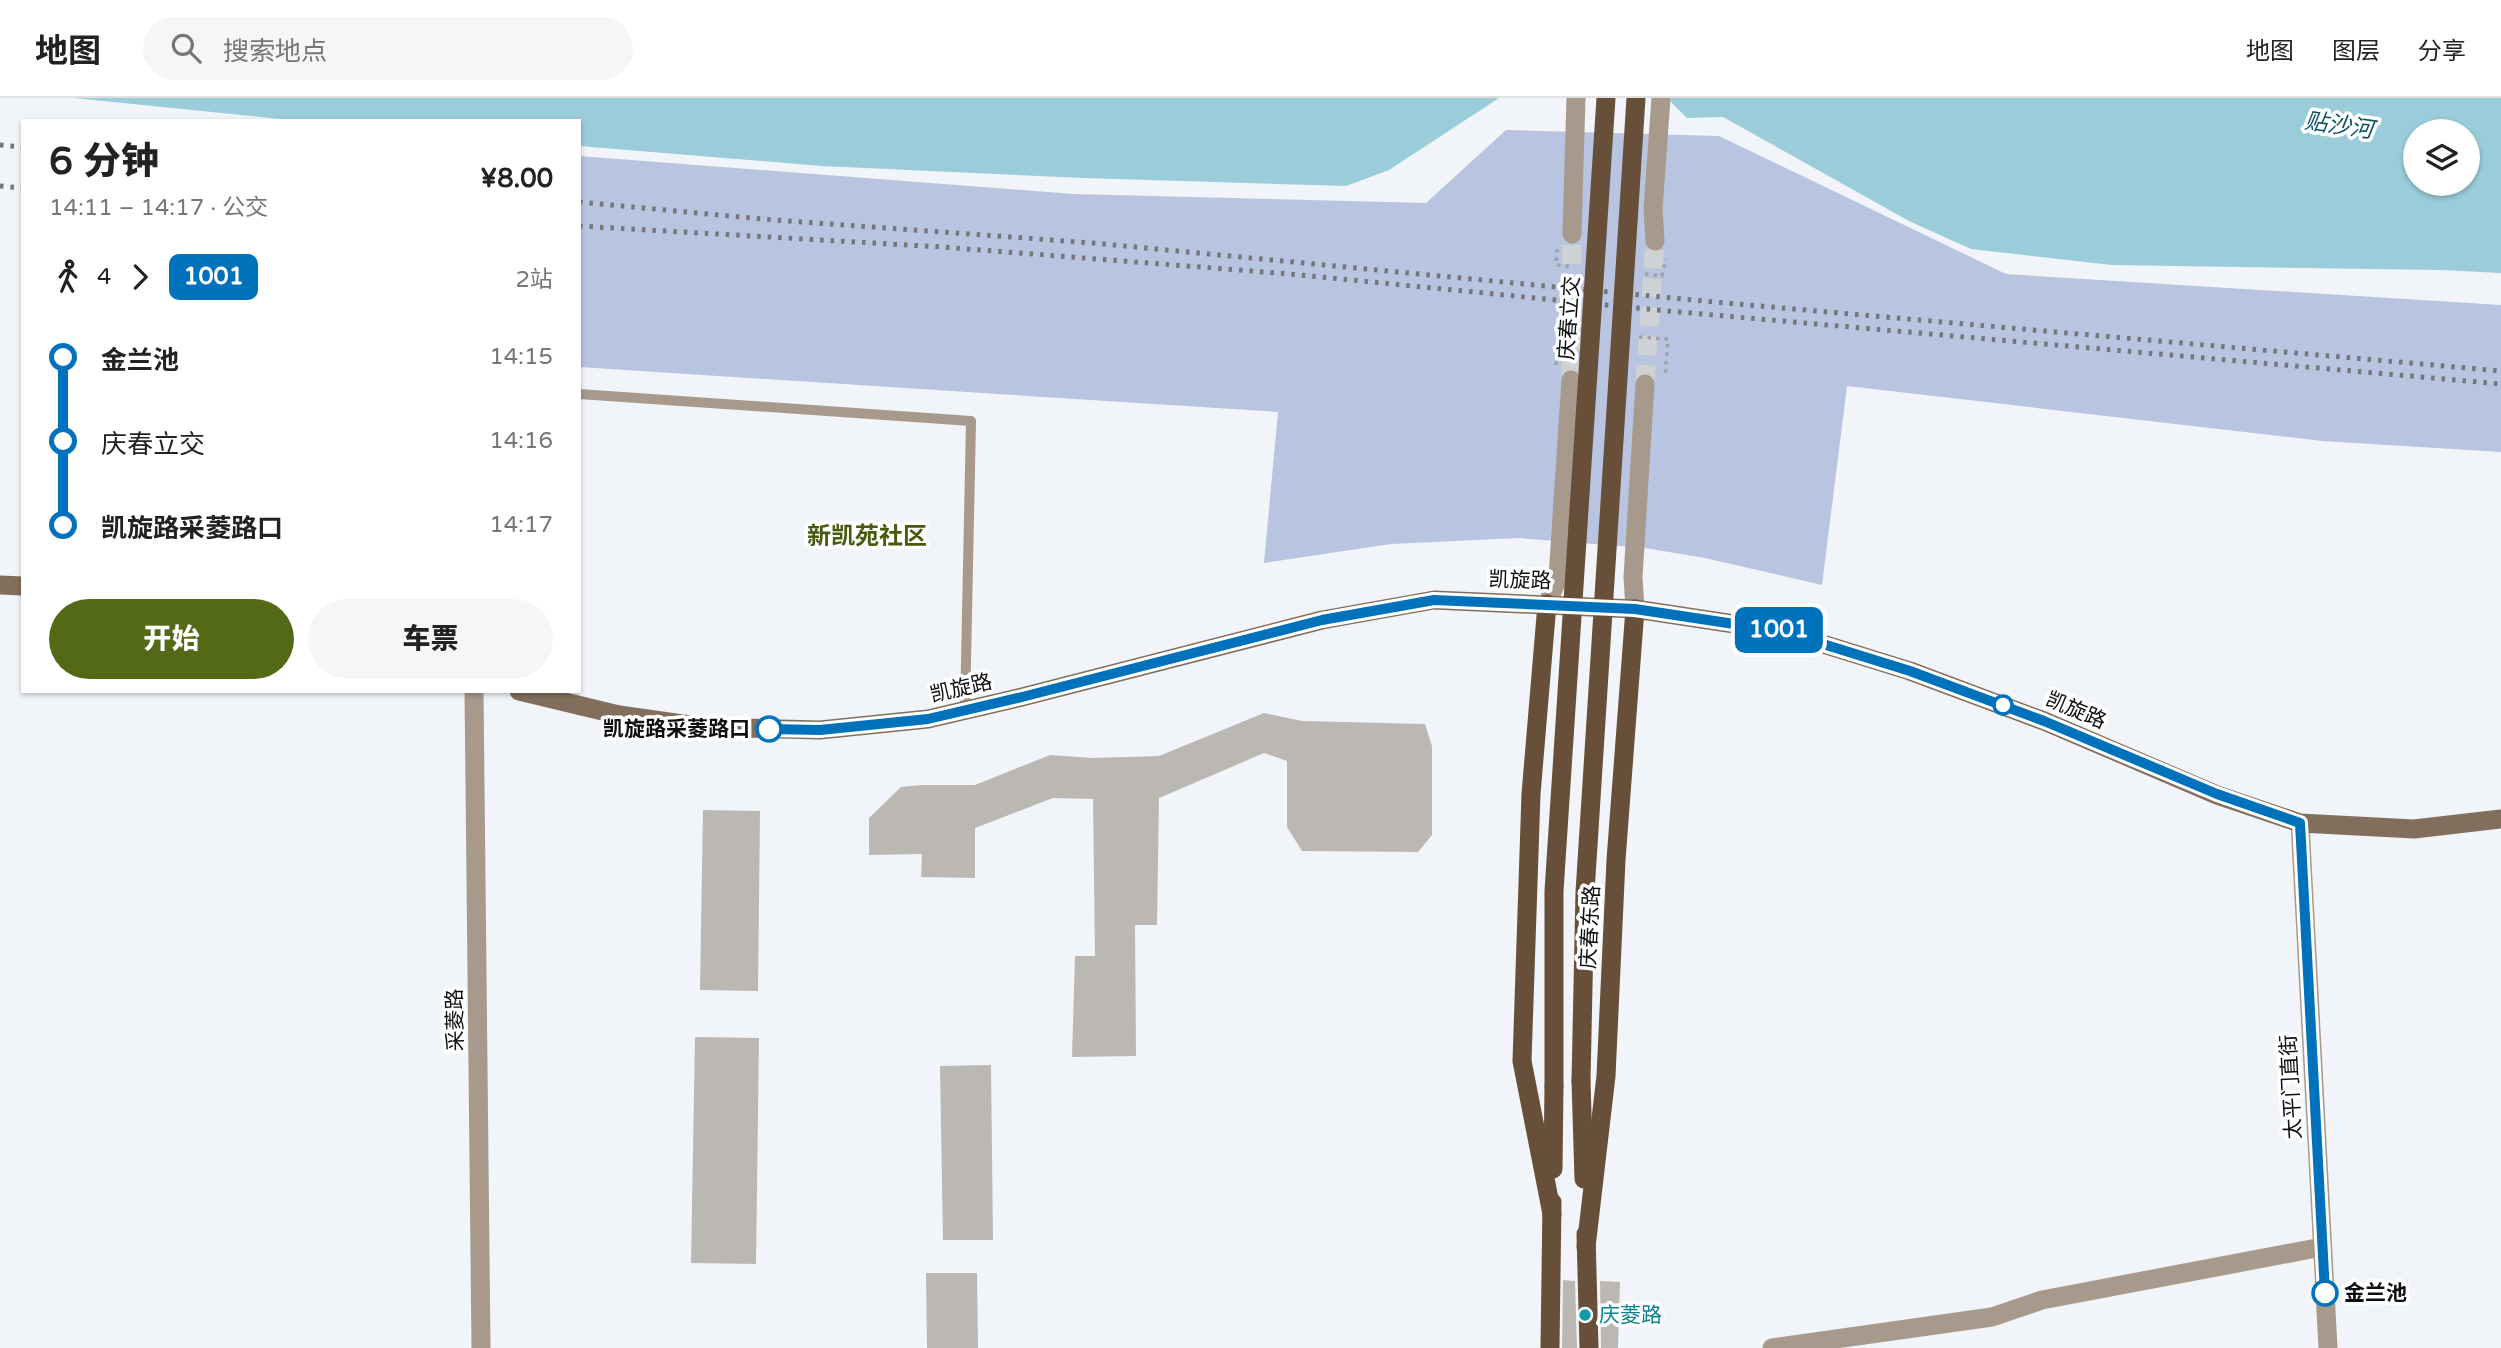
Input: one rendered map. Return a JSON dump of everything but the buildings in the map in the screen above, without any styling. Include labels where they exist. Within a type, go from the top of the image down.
[{"type":"main road","name":"庆春立交","points":[[1552,1214],[1555,891],[1606,98]]},
{"type":"main road","name":"庆春东路","points":[[1589,1348],[1581,1081],[1585,892],[1636,98]]},
{"type":"main road","points":[[0,585],[21,586]]},
{"type":"main road","name":"凯旋路","points":[[527,693],[619,715],[704,727],[820,730],[928,719],[1322,620],[1434,600],[1635,609],[1781,631],[1910,671],[2044,721],[2217,794],[2300,823],[2414,829],[2501,819]]},
{"type":"main road","points":[[1546,604],[1531,794],[1522,1061],[1552,1214],[1550,1348]]},
{"type":"main road","name":"庆春东路","points":[[1586,1247],[1606,1076],[1616,860],[1635,609]]},
{"type":"street","points":[[1572,234],[1576,98]]},
{"type":"street","points":[[1655,241],[1653,209],[1661,98]]},
{"type":"street","points":[[1546,604],[1558,578],[1571,380]]},
{"type":"street","points":[[1635,609],[1633,577],[1645,384]]},
{"type":"street","name":"采菱路","points":[[474,693],[481,1348]]},
{"type":"street","name":"太平门直街","points":[[2300,823],[2328,1348]]},
{"type":"street","points":[[1772,1348],[1992,1317],[2042,1300],[2322,1247]]},
{"type":"lane","points":[[581,394],[971,421],[965,710]]},
{"type":"shaded area","points":[[1506,130],[1719,136],[2006,274],[2501,305],[2501,452],[2323,441],[1847,386],[1822,585],[1705,558],[1645,548],[1519,538],[1391,544],[1264,563],[1278,412],[581,367],[581,156],[1073,194],[1426,203]]},
{"type":"water","points":[[74,98],[1499,98],[1389,170],[1346,186],[822,166],[581,146],[581,119],[280,119]]},
{"type":"water","name":"贴沙河","points":[[1670,98],[2501,98],[2501,273],[2112,265],[1971,249],[1909,221],[1723,117],[1687,118]]},
{"type":"tunnel","points":[[1571,380],[1572,234]]},
{"type":"tunnel","points":[[1645,384],[1655,241]]},
{"type":"railway","points":[[0,145],[21,147]]},
{"type":"railway","points":[[0,186],[21,188]]},
{"type":"railway","points":[[581,202],[762,219],[1093,243],[1714,302],[2501,371]]},
{"type":"railway","points":[[581,226],[942,247],[1290,274],[1668,311],[2501,384]]},
{"type":"bus line","name":"1001","points":[[769,729],[820,730],[928,719],[1322,620],[1434,600],[1635,609],[1781,631],[1910,671],[2044,721],[2217,794],[2300,823],[2325,1293]]},
{"type":"place","name":"凯旋路采菱路口","points":[[769,729]]},
{"type":"place","name":"金兰池","points":[[2325,1293]]},
{"type":"place","name":"庆菱路","points":[[1585,1315]]},
{"type":"district","name":"新凯苑社区","points":[[867,536]]}]
